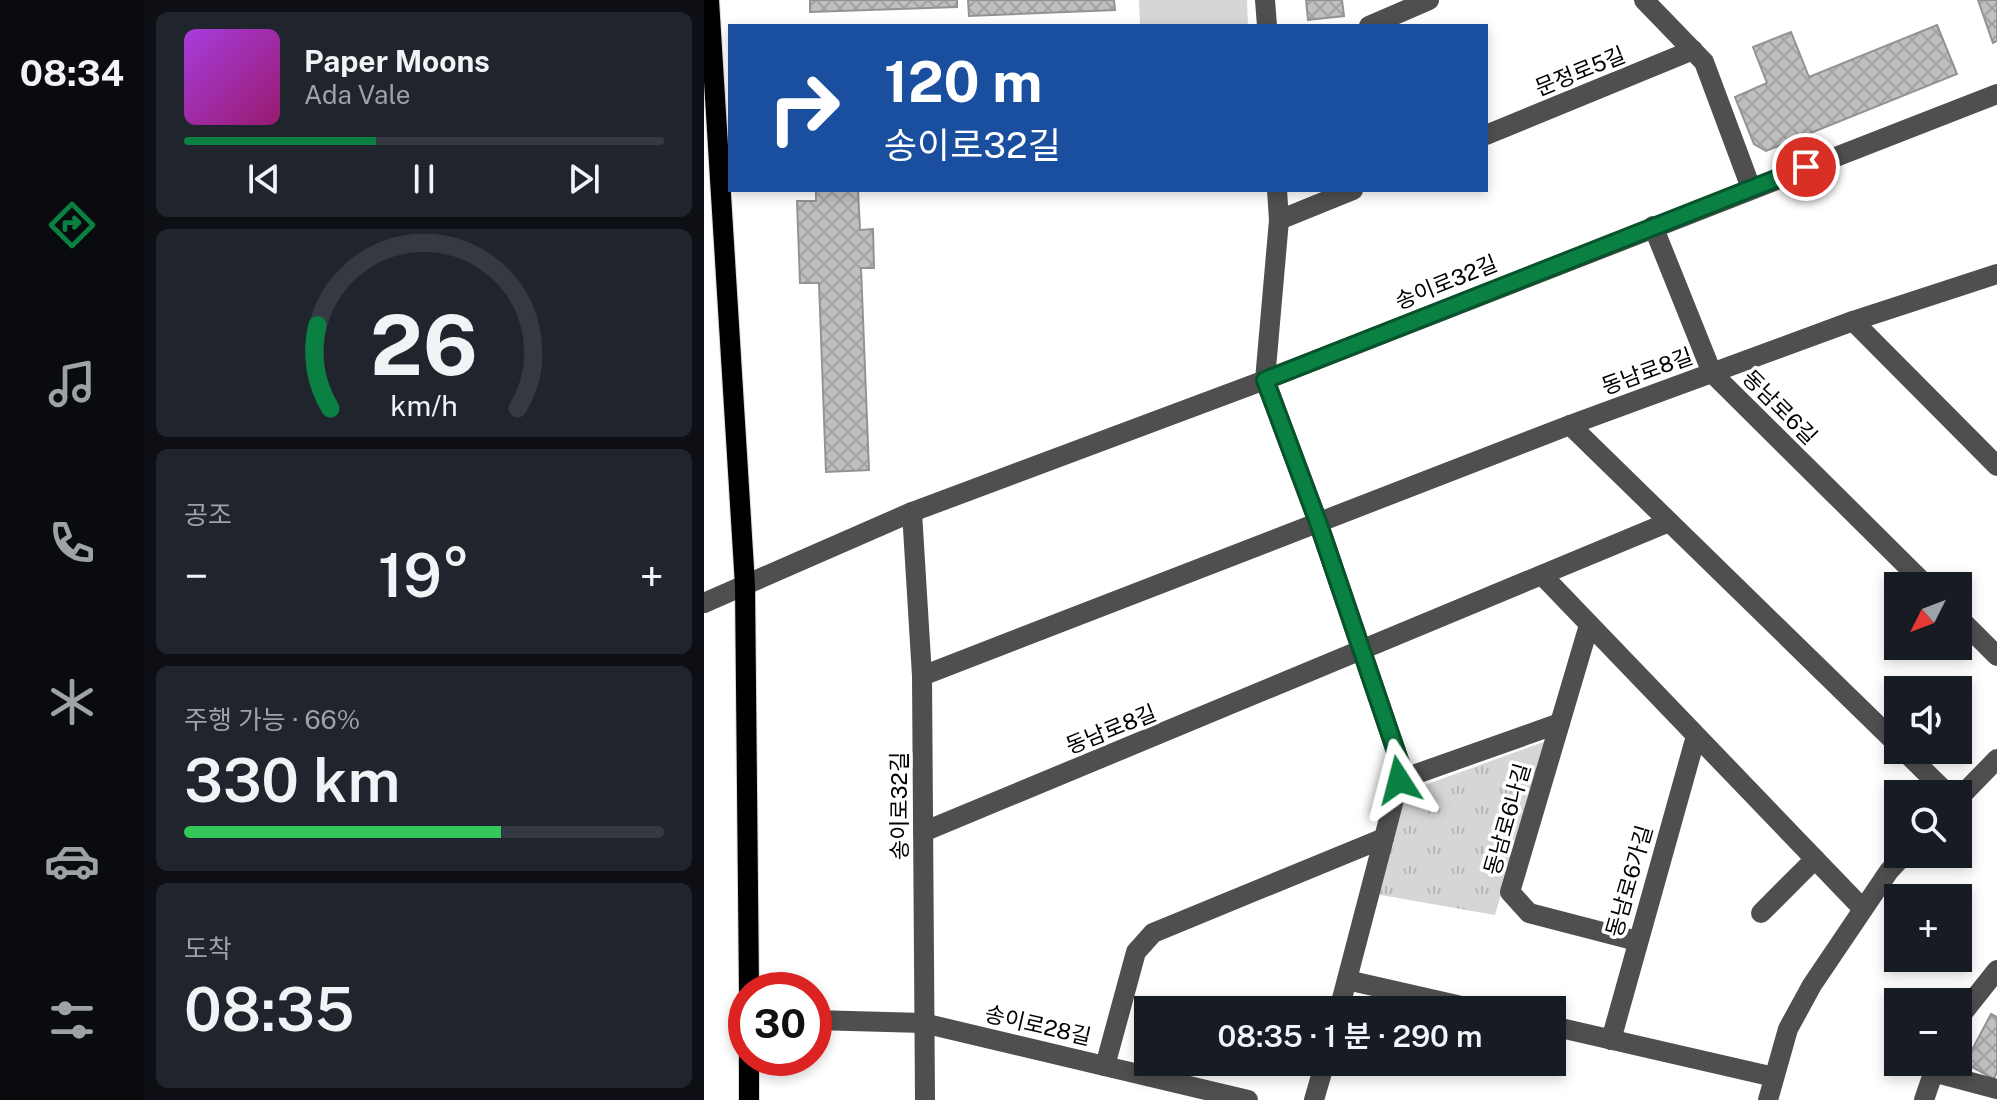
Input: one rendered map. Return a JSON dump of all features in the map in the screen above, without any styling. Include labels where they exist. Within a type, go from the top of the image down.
[{"type":"main road","points":[[709,0],[745,585],[749,972]]},
{"type":"main road","points":[[749,1076],[749,1100]]},
{"type":"street","points":[[1265,0],[1267,24]]},
{"type":"street","points":[[1374,24],[1429,0]]},
{"type":"street","points":[[1644,0],[1704,62],[1751,188]]},
{"type":"street","name":"문정로5길","points":[[1488,134],[1693,50]]},
{"type":"street","name":"송이로32길","points":[[704,603],[912,512],[1265,380],[1997,94]]},
{"type":"street","points":[[1277,192],[1279,220],[1265,380],[1318,522],[1402,769],[1343,996]]},
{"type":"street","points":[[1279,220],[1348,192]]},
{"type":"street","name":"동남로6길","points":[[1653,226],[1712,373],[1913,572]]},
{"type":"street","name":"동남로8길","points":[[922,676],[1570,425],[1853,321],[1997,274]]},
{"type":"street","points":[[1853,321],[1997,466]]},
{"type":"street","points":[[1570,425],[1884,731]]},
{"type":"street","name":"송이로32길","points":[[912,512],[922,676],[925,1100]]},
{"type":"street","name":"동남로8길","points":[[923,832],[1669,522]]},
{"type":"street","points":[[1542,575],[1863,909]]},
{"type":"street","name":"동남로6나길","points":[[1589,625],[1510,892],[1529,913],[1637,941]]},
{"type":"street","points":[[1972,631],[1997,656]]},
{"type":"street","points":[[1399,780],[1560,723]]},
{"type":"street","name":"동남로6가길","points":[[1611,1040],[1696,736]]},
{"type":"street","points":[[1972,785],[1997,759]]},
{"type":"street","points":[[1917,764],[1934,780]]},
{"type":"street","points":[[1105,1066],[1136,952],[1153,933],[1384,838]]},
{"type":"street","points":[[1761,913],[1815,859]]},
{"type":"street","points":[[1768,1100],[1788,1029],[1812,985],[1892,868]]},
{"type":"street","points":[[1972,1001],[1997,970]]},
{"type":"street","points":[[1347,980],[1417,996]]},
{"type":"street","name":"송이로28길","points":[[832,1020],[923,1023],[1248,1100]]},
{"type":"street","points":[[1566,1029],[1774,1077]]},
{"type":"street","points":[[1314,1100],[1321,1076]]},
{"type":"street","points":[[1924,1100],[1932,1076]]},
{"type":"street","points":[[1960,1076],[1997,1089]]},
{"type":"green space","points":[[1139,0],[1247,0],[1248,24],[1140,24]]},
{"type":"green space","points":[[1546,741],[1495,915],[1375,894],[1400,794]]},
{"type":"building","points":[[810,0],[957,0],[957,7],[810,12]]},
{"type":"building","points":[[968,0],[1114,0],[1115,10],[969,16]]},
{"type":"building","points":[[1306,0],[1342,0],[1344,16],[1308,20]]},
{"type":"building","points":[[1978,0],[1997,0],[1997,41],[1993,43]]},
{"type":"building","points":[[1937,25],[1957,74],[1766,151],[1754,144],[1735,97],[1767,83],[1753,47],[1791,32],[1809,77]]},
{"type":"building","points":[[816,192],[858,192],[860,230],[873,229],[874,268],[861,268],[869,470],[826,472],[819,283],[800,283],[797,201],[816,201]]},
{"type":"building","points":[[1991,1014],[1997,1017],[1997,1072],[1994,1079],[1972,1067],[1972,1050]]},
{"type":"route","points":[[1399,780],[1402,769],[1318,522],[1265,380],[1806,167]]}]
